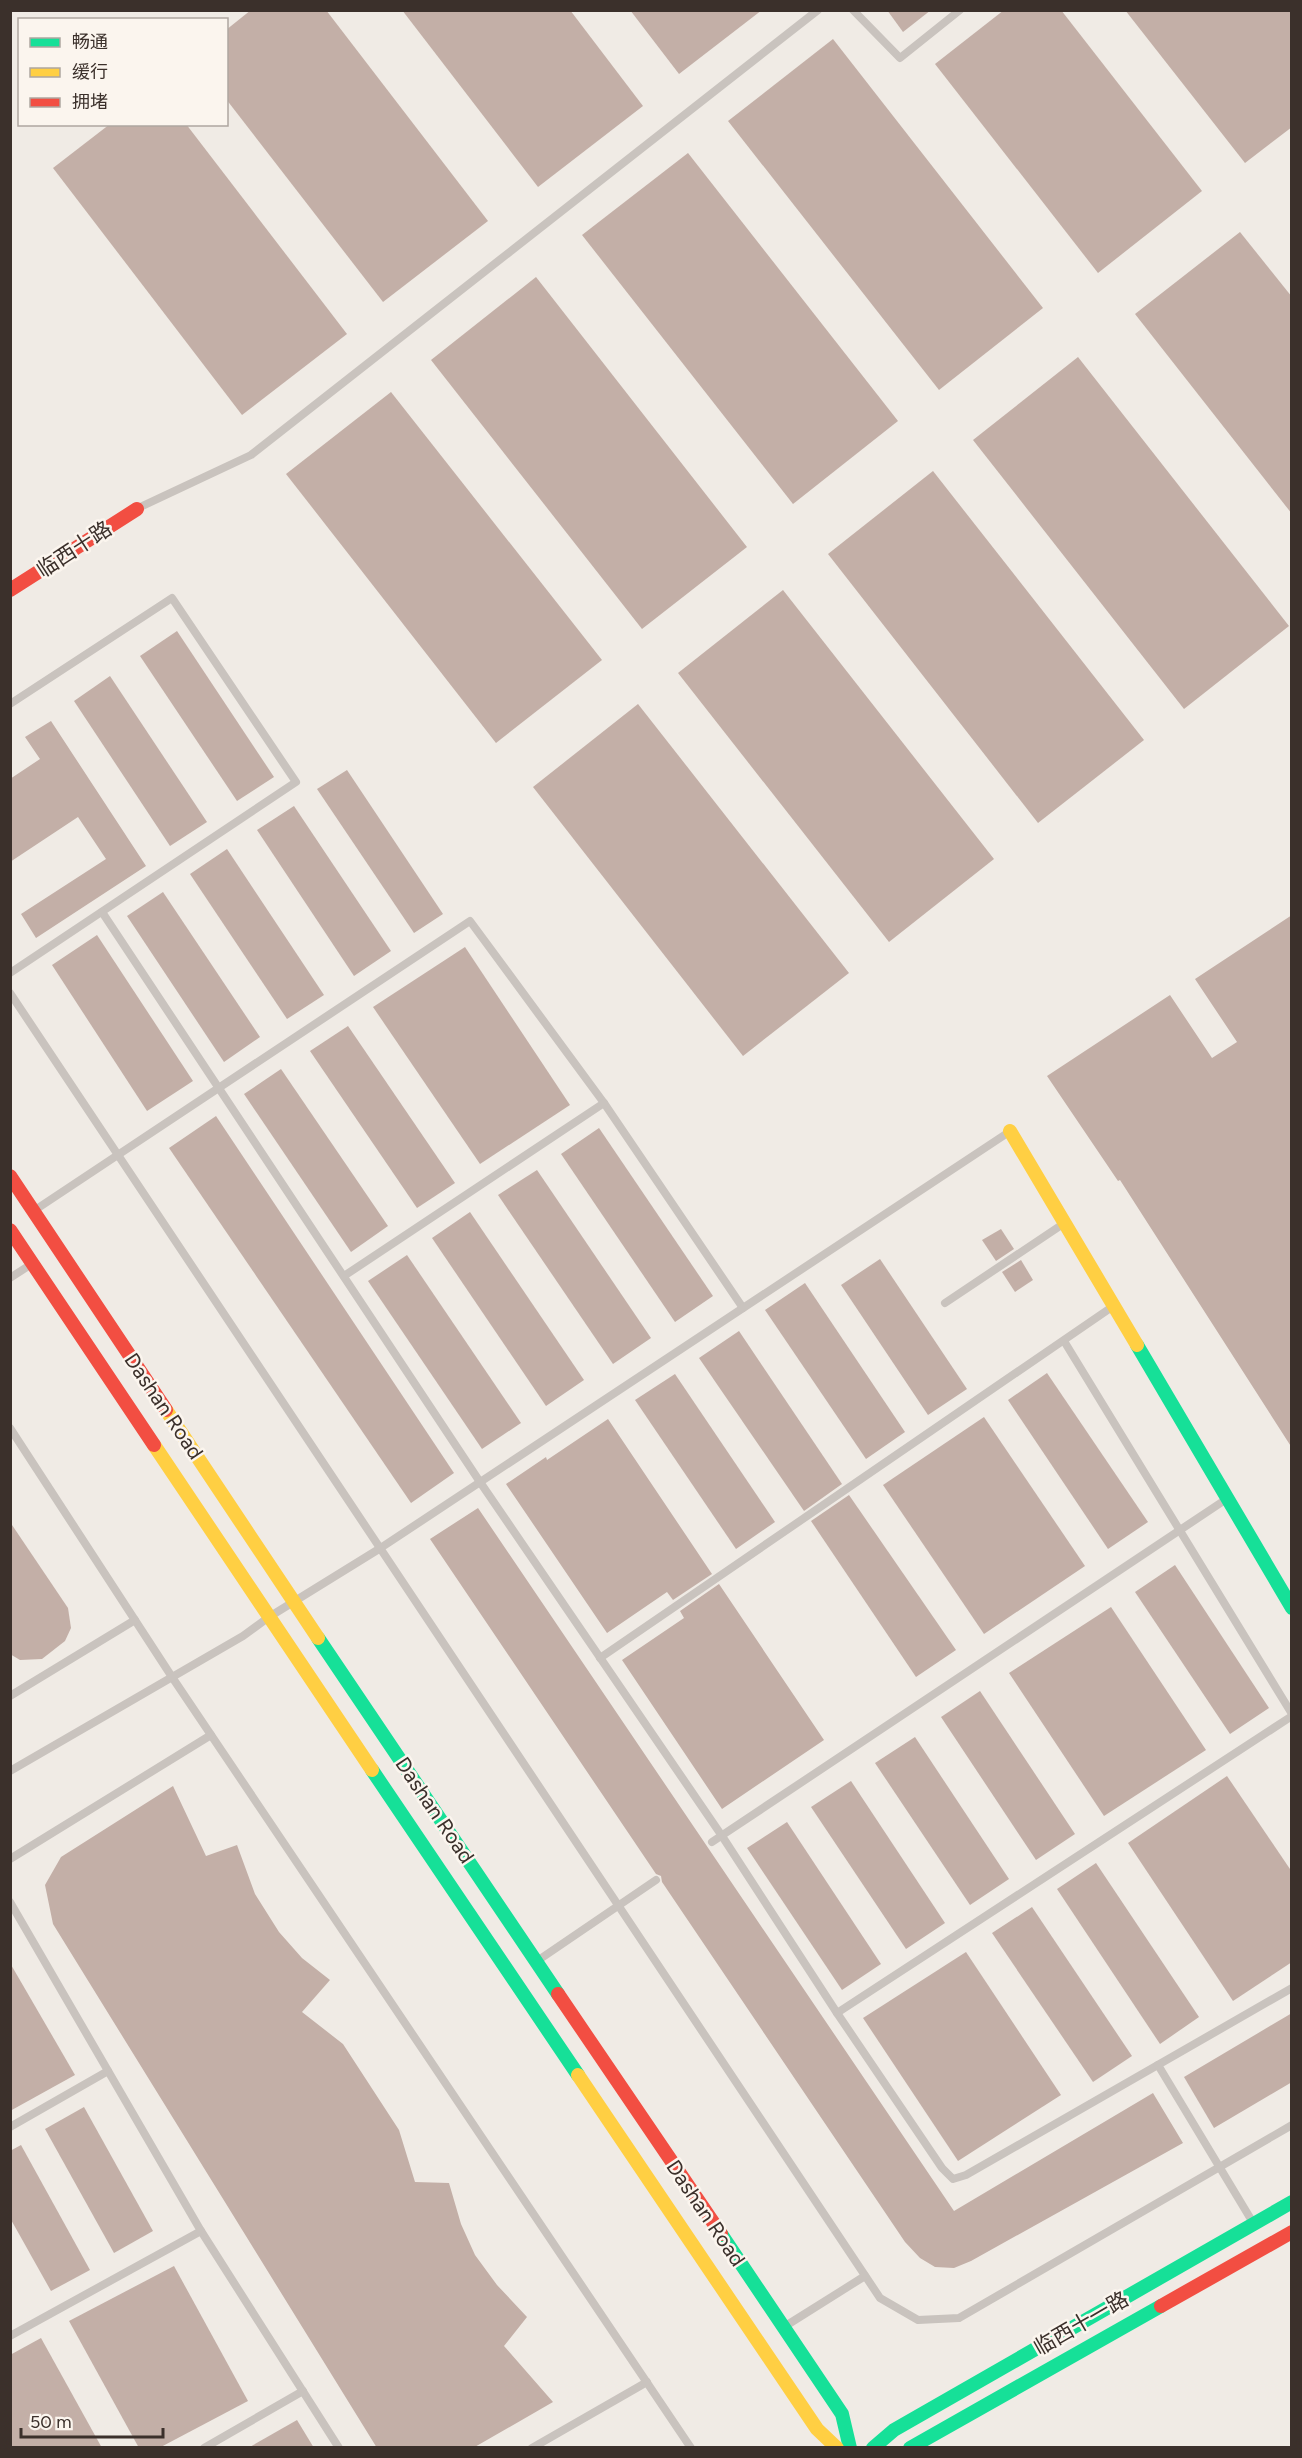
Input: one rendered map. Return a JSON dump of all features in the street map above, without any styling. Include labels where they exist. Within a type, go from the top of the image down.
[{"type":"main road","name":"临西十路","points":[[10,590],[137,509]]},
{"type":"main road","points":[[1010,1131],[1292,1608]]},
{"type":"main road","name":"Dashan Road","points":[[10,1176],[294,1602],[842,2414],[850,2448]]},
{"type":"main road","name":"Dashan Road","points":[[10,1230],[817,2429],[837,2448]]},
{"type":"main road","name":"临西十一路","points":[[882,2448],[1257,2229],[1292,2202]]},
{"type":"main road","name":"临西十一路","points":[[873,2448],[894,2430],[1257,2229],[1292,2217]]},
{"type":"main road","name":"临西十一路","points":[[910,2448],[1292,2232]]},
{"type":"lane","points":[[137,509],[251,455],[818,10]]},
{"type":"lane","points":[[853,10],[900,58],[960,10]]},
{"type":"lane","points":[[10,704],[172,598],[296,782],[10,973]]},
{"type":"lane","points":[[102,912],[480,1482],[722,1836],[837,2013],[942,2168],[953,2179],[966,2175],[1292,1988]]},
{"type":"lane","points":[[34,1210],[470,921],[604,1103],[743,1308]]},
{"type":"lane","points":[[10,993],[880,2298],[918,2320],[959,2318],[1292,2126]]},
{"type":"lane","points":[[344,1276],[604,1103]]},
{"type":"lane","points":[[10,1771],[243,1636],[269,1617],[379,1549],[1010,1131]]},
{"type":"lane","points":[[945,1303],[1064,1223]]},
{"type":"lane","points":[[10,1278],[33,1263]]},
{"type":"lane","points":[[600,1658],[1113,1307]]},
{"type":"lane","points":[[837,2013],[1292,1715],[1064,1341]]},
{"type":"lane","points":[[10,1428],[172,1677],[692,2448]]},
{"type":"lane","points":[[711,1842],[1227,1499]]},
{"type":"lane","points":[[10,1696],[135,1620]]},
{"type":"lane","points":[[10,1859],[212,1735]]},
{"type":"lane","points":[[537,1961],[656,1880]]},
{"type":"lane","points":[[10,1902],[201,2231],[339,2448]]},
{"type":"lane","points":[[1158,2065],[1257,2229]]},
{"type":"lane","points":[[10,2127],[108,2071]]},
{"type":"lane","points":[[10,2336],[201,2231]]},
{"type":"lane","points":[[782,2328],[866,2276]]},
{"type":"lane","points":[[532,2448],[647,2382]]},
{"type":"lane","points":[[204,2448],[303,2391]]},
{"type":"building","points":[[251,10],[326,10],[488,221],[383,302],[228,102],[228,28]]},
{"type":"building","points":[[402,10],[570,10],[643,106],[538,187]]},
{"type":"building","points":[[630,10],[762,10],[679,74]]},
{"type":"building","points":[[887,10],[931,10],[903,32]]},
{"type":"building","points":[[1004,10],[1061,10],[1202,191],[1098,273],[935,64]]},
{"type":"building","points":[[1125,10],[1292,10],[1292,127],[1245,163]]},
{"type":"building","points":[[833,39],[1043,308],[939,390],[728,121]]},
{"type":"building","points":[[107,126],[188,126],[347,334],[242,415],[53,168]]},
{"type":"building","points":[[688,153],[898,421],[793,504],[582,235]]},
{"type":"building","points":[[1240,232],[1292,297],[1292,514],[1135,314]]},
{"type":"building","points":[[536,277],[747,547],[642,629],[431,360]]},
{"type":"building","points":[[1078,357],[1289,626],[1184,709],[973,440]]},
{"type":"building","points":[[391,392],[602,660],[496,743],[286,474]]},
{"type":"building","points":[[933,471],[1144,740],[1038,823],[828,554]]},
{"type":"building","points":[[783,590],[994,859],[889,942],[678,673]]},
{"type":"building","points":[[177,631],[274,777],[237,801],[140,656]]},
{"type":"building","points":[[110,676],[207,822],[170,846],[74,701]]},
{"type":"building","points":[[638,704],[849,973],[743,1056],[533,787]]},
{"type":"building","points":[[51,721],[146,866],[36,938],[21,914],[106,859],[78,817],[10,862],[10,779],[40,759],[25,737]]},
{"type":"building","points":[[347,770],[443,914],[414,933],[317,789]]},
{"type":"building","points":[[294,806],[391,951],[354,976],[257,830]]},
{"type":"building","points":[[227,849],[324,995],[287,1019],[190,874]]},
{"type":"building","points":[[163,892],[260,1037],[224,1062],[127,916]]},
{"type":"building","points":[[1292,915],[1292,1448],[1120,1180],[1118,1181],[1047,1076],[1170,995],[1212,1058],[1237,1042],[1195,979]]},
{"type":"building","points":[[97,935],[193,1081],[147,1111],[52,965]]},
{"type":"building","points":[[465,947],[570,1105],[480,1164],[373,1007]]},
{"type":"building","points":[[348,1026],[455,1183],[417,1208],[310,1051]]},
{"type":"building","points":[[281,1069],[388,1226],[351,1252],[244,1094]]},
{"type":"building","points":[[216,1116],[454,1473],[411,1503],[169,1148]]},
{"type":"building","points":[[599,1128],[713,1296],[675,1322],[561,1154]]},
{"type":"building","points":[[537,1170],[651,1338],[613,1364],[498,1195]]},
{"type":"building","points":[[470,1212],[584,1380],[546,1406],[432,1238]]},
{"type":"building","points":[[1001,1229],[1014,1249],[996,1261],[982,1240]]},
{"type":"building","points":[[407,1255],[521,1423],[482,1449],[368,1281]]},
{"type":"building","points":[[880,1259],[967,1389],[928,1415],[841,1285]]},
{"type":"building","points":[[1021,1260],[1033,1280],[1015,1292],[1002,1272]]},
{"type":"building","points":[[805,1283],[905,1432],[866,1459],[765,1310]]},
{"type":"building","points":[[739,1331],[842,1484],[804,1511],[699,1358]]},
{"type":"building","points":[[1047,1373],[1148,1522],[1108,1549],[1008,1400]]},
{"type":"building","points":[[675,1374],[775,1522],[736,1549],[635,1400]]},
{"type":"building","points":[[984,1417],[1085,1566],[984,1634],[883,1485]]},
{"type":"building","points":[[608,1419],[712,1574],[673,1600],[667,1592],[607,1633],[506,1484]]},
{"type":"building","points":[[849,1495],[956,1650],[916,1677],[811,1521]]},
{"type":"building","points":[[478,1508],[954,2211],[1153,2093],[1183,2143],[971,2261],[954,2268],[935,2267],[920,2258],[905,2242],[662,1882],[661,1876],[656,1874],[430,1539]]},
{"type":"building","points":[[10,1522],[68,1608],[71,1628],[65,1641],[42,1659],[20,1660],[10,1654]]},
{"type":"building","points":[[1175,1565],[1269,1708],[1230,1734],[1135,1592]]},
{"type":"building","points":[[719,1584],[824,1740],[722,1809],[622,1660],[684,1618],[680,1611]]},
{"type":"building","points":[[1111,1607],[1206,1750],[1104,1816],[1009,1673]]},
{"type":"building","points":[[980,1691],[1075,1834],[1036,1860],[941,1717]]},
{"type":"building","points":[[915,1737],[1009,1879],[970,1905],[875,1763]]},
{"type":"building","points":[[1227,1776],[1292,1872],[1292,1962],[1233,2001],[1128,1843]]},
{"type":"building","points":[[851,1781],[945,1923],[906,1949],[811,1807]]},
{"type":"building","points":[[173,1786],[206,1856],[237,1845],[255,1894],[279,1932],[302,1958],[330,1980],[302,2012],[343,2044],[399,2130],[415,2182],[449,2183],[461,2224],[475,2255],[497,2285],[527,2317],[504,2346],[553,2402],[473,2448],[377,2448],[53,1924],[45,1885],[61,1857]]},
{"type":"building","points":[[787,1822],[881,1964],[842,1990],[747,1848]]},
{"type":"building","points":[[1096,1863],[1199,2017],[1160,2044],[1057,1889]]},
{"type":"building","points":[[1032,1907],[1132,2056],[1093,2082],[992,1933]]},
{"type":"building","points":[[966,1952],[1061,2095],[958,2161],[863,2018]]},
{"type":"building","points":[[10,1963],[75,2075],[10,2111]]},
{"type":"building","points":[[1292,2013],[1292,2082],[1214,2128],[1184,2077]]},
{"type":"building","points":[[84,2107],[153,2231],[114,2253],[45,2129]]},
{"type":"building","points":[[21,2145],[90,2270],[51,2291],[10,2218],[10,2151]]},
{"type":"building","points":[[174,2266],[248,2401],[159,2448],[139,2448],[69,2321]]},
{"type":"building","points":[[41,2338],[102,2448],[10,2448],[10,2355]]},
{"type":"building","points":[[297,2420],[314,2448],[248,2448]]},
{"type":"traffic: fast","points":[[1137,1345],[1292,1608]]},
{"type":"traffic: fast","points":[[318,1638],[558,1994]]},
{"type":"traffic: fast","points":[[372,1770],[578,2075]]},
{"type":"traffic: fast","points":[[873,2448],[894,2430],[1292,2202]]},
{"type":"traffic: fast","points":[[721,2234],[842,2414],[850,2448]]},
{"type":"traffic: fast","points":[[910,2448],[1161,2306]]},
{"type":"traffic: slow","points":[[1010,1131],[1137,1345]]},
{"type":"traffic: slow","points":[[166,1410],[318,1638]]},
{"type":"traffic: slow","points":[[154,1445],[372,1770]]},
{"type":"traffic: slow","points":[[578,2075],[817,2429],[837,2448]]},
{"type":"traffic: jam","points":[[10,590],[137,509]]},
{"type":"traffic: jam","points":[[10,1176],[166,1410]]},
{"type":"traffic: jam","points":[[10,1230],[154,1445]]},
{"type":"traffic: jam","points":[[558,1994],[721,2234]]},
{"type":"traffic: jam","points":[[1161,2306],[1292,2232]]}]
